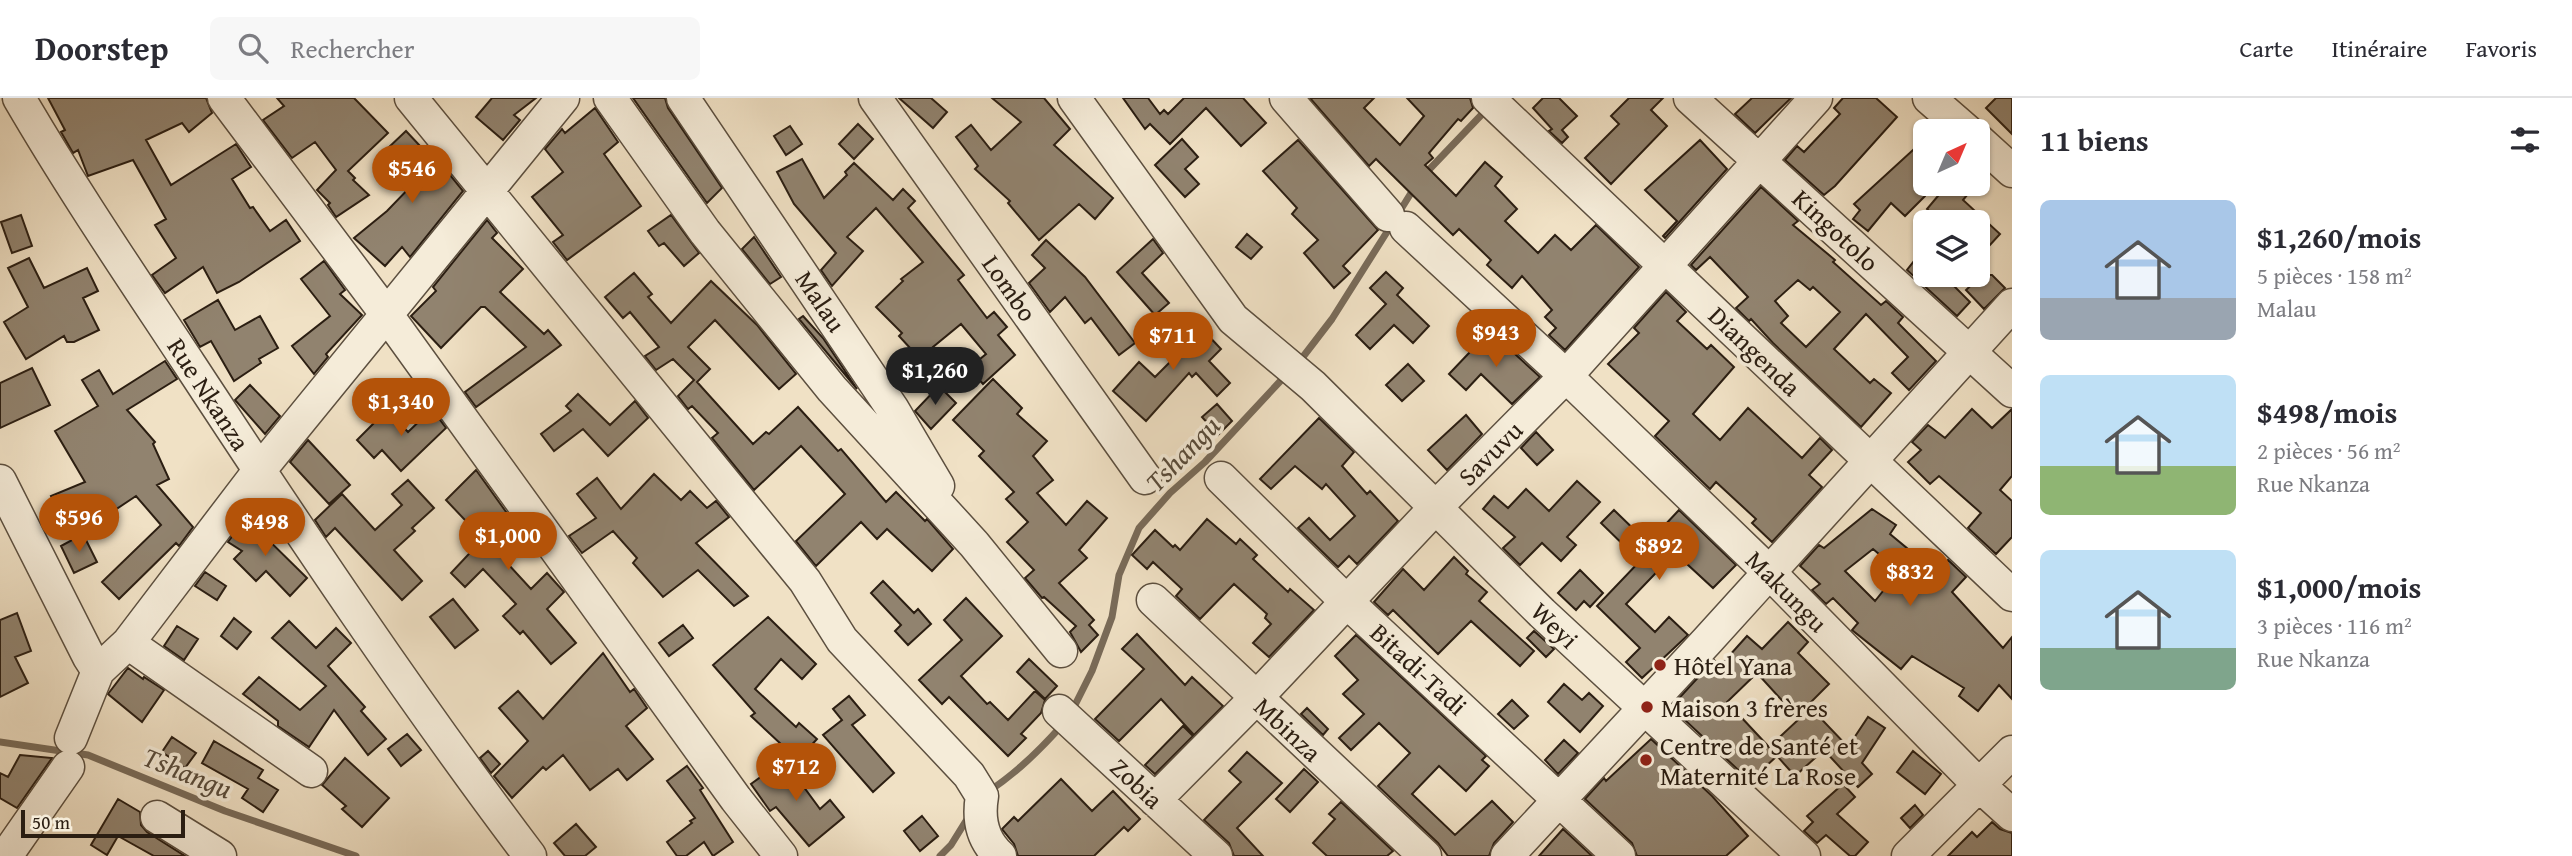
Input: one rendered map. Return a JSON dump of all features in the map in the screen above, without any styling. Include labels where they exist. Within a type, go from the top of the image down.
[{"type":"street","name":"Rue Nkanza","points":[[19,98],[259,471],[477,785],[530,856]]},
{"type":"street","points":[[225,98],[387,315],[736,799],[781,856]]},
{"type":"street","points":[[411,98],[805,581],[842,640],[969,775],[982,796],[980,808],[993,850]]},
{"type":"street","points":[[6,856],[69,753],[99,671],[128,643],[259,471],[563,98]]},
{"type":"street","points":[[610,98],[705,232],[823,378],[974,544],[1061,651]]},
{"type":"street","name":"Malau","points":[[683,98],[892,408],[974,544]]},
{"type":"street","name":"Lombo","points":[[875,98],[1146,478]]},
{"type":"street","name":"Weyi","points":[[1074,98],[1233,318],[1314,386],[1435,508],[1644,709],[1804,856]]},
{"type":"street","name":"Makungu","points":[[1286,98],[1397,221],[1566,376],[1769,572],[1980,786],[2012,815]]},
{"type":"street","name":"Kingotolo","points":[[1690,98],[2012,391]]},
{"type":"street","name":"Savuvu","points":[[1155,800],[1435,508],[1566,376],[1667,267],[1816,98]]},
{"type":"street","points":[[1930,98],[1954,119]]},
{"type":"street","name":"Diangenda","points":[[1492,102],[2012,595]]},
{"type":"street","points":[[1990,151],[2012,171]]},
{"type":"street","points":[[1507,856],[1871,462],[2012,305]]},
{"type":"street","name":"Bitadi-Tadi","points":[[1221,478],[1346,601],[1619,856]]},
{"type":"street","points":[[0,481],[89,657],[99,671]]},
{"type":"street","name":"Mbinza","points":[[1153,600],[1425,856]]},
{"type":"street","points":[[128,643],[312,771]]},
{"type":"street","name":"Zobia","points":[[1059,711],[1216,856]]},
{"type":"street","points":[[1909,856],[2012,752]]},
{"type":"street","points":[[157,817],[220,856]]},
{"type":"building","points":[[48,98],[206,98],[212,113],[189,132],[182,123],[146,140],[171,185],[236,144],[251,167],[232,179],[250,208],[253,207],[270,231],[286,220],[300,241],[239,282],[217,293],[203,267],[165,293],[152,275],[176,258],[155,225],[166,219],[133,160],[88,176],[78,150],[73,153],[61,132],[65,130]]},
{"type":"building","points":[[277,98],[354,98],[388,133],[348,171],[355,178],[353,180],[369,195],[336,217],[328,205],[330,203],[317,190],[336,170],[315,142],[292,158],[263,120],[284,106]]},
{"type":"building","points":[[492,98],[536,98],[514,115],[520,120],[503,140],[476,117]]},
{"type":"building","points":[[633,98],[665,98],[668,108],[722,188],[707,203]]},
{"type":"building","points":[[899,98],[931,98],[947,112],[933,128]]},
{"type":"building","points":[[992,98],[1044,98],[1070,129],[1054,145],[1113,198],[1095,219],[1079,204],[1039,240],[1008,203],[1010,201],[975,169],[978,166],[956,137],[971,125],[991,150],[1021,122]]},
{"type":"building","points":[[1123,98],[1148,98],[1160,114],[1164,110],[1168,114],[1184,98],[1243,98],[1266,123],[1241,146],[1206,108],[1170,144],[1150,124],[1145,129]]},
{"type":"building","points":[[1310,98],[1374,98],[1364,108],[1400,145],[1424,116],[1407,98],[1470,98],[1473,108],[1461,121],[1458,119],[1429,153],[1433,158],[1425,165],[1456,196],[1485,162],[1502,177],[1495,186],[1517,209],[1505,221],[1538,253],[1555,235],[1571,250],[1596,225],[1639,267],[1565,350],[1549,335],[1556,328],[1545,317],[1552,310],[1522,276],[1512,288],[1487,265],[1491,260],[1459,229],[1453,235],[1376,159],[1369,166]]},
{"type":"building","points":[[1543,98],[1559,98],[1577,116],[1562,130],[1568,137],[1562,143],[1549,131],[1552,129],[1533,108]]},
{"type":"building","points":[[1629,98],[1663,98],[1651,110],[1667,126],[1611,184],[1585,158],[1619,124],[1611,116]]},
{"type":"building","points":[[1752,98],[1791,98],[1755,133],[1735,114]]},
{"type":"building","points":[[1843,98],[1876,98],[1897,117],[1824,195],[1785,160],[1797,146],[1804,152],[1840,114],[1834,108]]},
{"type":"building","points":[[1996,98],[2012,98],[2012,134],[1986,108]]},
{"type":"building","points":[[595,108],[618,142],[604,154],[641,206],[567,260],[553,242],[563,235],[532,197],[563,172],[545,149],[562,129],[565,133]]},
{"type":"building","points":[[858,124],[873,139],[854,159],[839,144]]},
{"type":"building","points":[[790,126],[802,144],[786,155],[774,136]]},
{"type":"building","points":[[406,131],[435,162],[438,160],[463,191],[410,257],[402,247],[385,266],[354,238],[387,211],[417,180],[388,148]]},
{"type":"building","points":[[1182,139],[1198,157],[1185,169],[1199,184],[1185,197],[1155,165]]},
{"type":"building","points":[[1298,140],[1378,230],[1343,266],[1350,273],[1334,288],[1304,253],[1318,240],[1292,214],[1297,208],[1263,171]]},
{"type":"building","points":[[1700,140],[1727,169],[1665,238],[1663,236],[1677,221],[1645,190]]},
{"type":"building","points":[[1913,150],[1913,196],[1925,196],[1905,216],[1891,203],[1868,231],[1853,219],[1860,210],[1854,204]]},
{"type":"building","points":[[802,159],[824,198],[847,175],[845,172],[854,163],[893,200],[903,189],[915,201],[908,208],[964,275],[958,280],[987,318],[994,312],[1007,327],[998,335],[1015,355],[983,384],[969,368],[986,354],[961,324],[933,347],[935,350],[922,361],[899,336],[902,333],[876,307],[903,281],[901,279],[923,262],[876,208],[847,237],[863,251],[832,286],[821,270],[836,253],[794,204],[777,172]]},
{"type":"building","points":[[1761,187],[1798,221],[1793,225],[1835,260],[1833,262],[1881,305],[1886,301],[1903,317],[1898,323],[1936,361],[1909,390],[1892,373],[1908,357],[1866,314],[1834,349],[1870,383],[1874,379],[1891,393],[1861,427],[1751,319],[1749,321],[1736,308],[1748,297],[1710,257],[1696,270],[1691,265]],"holes":[[[1798,280],[1810,290],[1813,287],[1840,312],[1806,347],[1781,323],[1788,316],[1775,301]]]},
{"type":"building","points":[[1938,196],[1966,196],[1963,200],[1974,210],[1928,210]]},
{"type":"building","points":[[21,215],[32,246],[12,253],[1,222]]},
{"type":"building","points":[[671,215],[699,253],[684,266],[664,243],[659,246],[648,231]]},
{"type":"building","points":[[487,220],[497,233],[492,238],[523,269],[500,292],[544,334],[548,330],[561,345],[476,407],[465,392],[526,347],[485,307],[481,307],[441,348],[411,316],[436,291],[433,287]]},
{"type":"building","points":[[1990,225],[2000,234],[1990,245]]},
{"type":"building","points":[[1247,234],[1262,247],[1251,259],[1236,247]]},
{"type":"building","points":[[754,237],[781,277],[770,284],[742,249]]},
{"type":"building","points":[[1153,239],[1163,253],[1142,273],[1169,303],[1155,315],[1117,272]]},
{"type":"building","points":[[1046,240],[1085,277],[1135,343],[1119,355],[1091,318],[1085,323],[1065,297],[1050,312],[1029,283],[1045,268],[1032,255]]},
{"type":"building","points":[[29,258],[44,288],[87,268],[98,291],[83,298],[99,330],[74,342],[67,342],[64,336],[26,359],[4,322],[28,307],[8,268]]},
{"type":"building","points":[[324,261],[345,290],[340,294],[362,315],[326,354],[328,357],[314,374],[292,346],[330,316],[301,279]]},
{"type":"building","points":[[1913,262],[1913,276],[1907,270]]},
{"type":"building","points":[[1386,272],[1403,288],[1397,295],[1429,326],[1413,343],[1394,325],[1370,349],[1356,335],[1386,304],[1370,288]]},
{"type":"building","points":[[634,273],[652,294],[648,297],[671,323],[711,281],[757,325],[796,374],[779,389],[715,320],[688,347],[710,369],[697,382],[753,444],[766,432],[769,434],[798,407],[838,451],[841,449],[886,502],[896,492],[925,521],[927,519],[953,549],[932,571],[887,529],[877,539],[861,522],[816,566],[796,541],[845,494],[801,446],[754,490],[712,438],[718,433],[692,406],[688,409],[678,396],[694,380],[673,359],[656,370],[645,356],[659,347],[630,312],[623,318],[605,297]]},
{"type":"building","points":[[1990,275],[2005,288],[1984,309],[1966,290],[1969,287],[1990,287]]},
{"type":"building","points":[[1925,287],[1955,287],[1970,302],[1957,316]]},
{"type":"building","points":[[1666,292],[1686,312],[1677,321],[1707,349],[1711,345],[1734,367],[1693,414],[1720,440],[1748,408],[1802,458],[1820,438],[1832,450],[1809,475],[1822,487],[1772,542],[1752,523],[1756,519],[1716,482],[1710,489],[1655,436],[1669,421],[1608,364],[1639,333],[1634,328]]},
{"type":"building","points":[[218,300],[235,330],[260,316],[278,348],[259,359],[261,363],[234,381],[211,341],[200,347],[184,320]]},
{"type":"building","points":[[803,316],[823,338],[857,389],[799,319]]},
{"type":"building","points":[[1179,321],[1196,336],[1203,330],[1221,349],[1209,361],[1230,383],[1217,396],[1196,373],[1192,377],[1189,373],[1146,421],[1113,391],[1139,362],[1155,377],[1180,352],[1164,337]]},
{"type":"building","points":[[1490,331],[1540,377],[1512,404],[1481,374],[1466,390],[1449,374]]},
{"type":"building","points":[[165,361],[177,379],[127,410],[155,442],[153,444],[169,479],[157,485],[193,527],[179,546],[176,543],[119,599],[102,582],[161,525],[136,496],[109,514],[107,510],[66,528],[51,496],[85,482],[55,431],[98,406],[82,380],[99,370],[113,394]]},
{"type":"building","points":[[1408,364],[1424,381],[1402,401],[1386,385]]},
{"type":"building","points":[[32,368],[50,405],[0,428],[0,383]]},
{"type":"building","points":[[993,379],[1022,408],[1017,414],[1047,441],[1033,456],[1053,480],[1037,493],[1066,525],[1087,501],[1107,518],[1079,550],[1087,558],[1059,583],[1094,620],[1089,625],[1098,635],[1081,652],[1070,632],[1076,626],[1042,598],[1025,578],[1034,570],[1007,542],[1028,522],[1006,499],[1014,492],[979,456],[984,451],[953,420]]},
{"type":"building","points":[[250,385],[280,416],[265,434],[235,400]]},
{"type":"building","points":[[939,386],[956,403],[931,429],[915,411]]},
{"type":"building","points":[[578,394],[610,425],[635,401],[648,418],[608,456],[583,429],[554,451],[541,434],[571,411],[566,406]]},
{"type":"building","points":[[1217,404],[1232,421],[1218,435],[1202,417]]},
{"type":"building","points":[[432,409],[446,428],[401,471],[382,450],[374,458],[357,440],[387,410],[408,432]]},
{"type":"building","points":[[1972,409],[1992,428],[2012,409],[2012,476],[2000,490],[2012,501],[2012,537],[1996,554],[1968,528],[1981,513],[1939,476],[1930,484],[1908,462],[1921,450],[1912,442],[1928,425],[1945,438]]},
{"type":"building","points":[[1466,415],[1482,434],[1447,470],[1428,450]]},
{"type":"building","points":[[1319,418],[1354,452],[1342,466],[1367,494],[1370,491],[1398,521],[1357,564],[1349,556],[1338,567],[1298,528],[1309,518],[1330,540],[1355,516],[1326,484],[1322,489],[1295,466],[1271,489],[1260,479]]},
{"type":"building","points":[[1536,432],[1553,450],[1537,465],[1521,448]]},
{"type":"building","points":[[308,440],[350,485],[329,504],[290,462]]},
{"type":"building","points":[[476,470],[509,516],[485,539],[531,589],[547,573],[564,592],[547,609],[576,643],[551,664],[523,631],[520,634],[503,616],[516,604],[483,569],[465,587],[451,573],[483,539],[446,500]]},
{"type":"building","points":[[654,474],[681,500],[690,491],[707,508],[716,501],[729,517],[696,543],[748,596],[734,606],[698,570],[663,597],[633,563],[637,558],[613,531],[582,553],[569,536],[596,518],[577,494],[597,478],[621,509]]},
{"type":"building","points":[[408,480],[434,508],[412,528],[415,531],[394,550],[422,581],[402,600],[335,528],[326,537],[315,520],[342,494],[375,530],[402,505],[392,494]]},
{"type":"building","points":[[1577,481],[1600,502],[1567,537],[1576,545],[1561,561],[1542,543],[1520,565],[1503,548],[1515,537],[1483,509],[1494,496],[1508,508],[1526,489],[1549,511]]},
{"type":"building","points":[[1872,509],[1896,525],[1890,534],[1937,573],[1948,560],[1966,577],[1952,592],[2003,648],[2012,637],[2012,699],[1999,685],[1978,711],[1959,696],[1964,688],[1912,656],[1901,669],[1852,630],[1858,623],[1833,598],[1826,604],[1812,590],[1820,584],[1800,566],[1819,545],[1824,548]],"holes":[[[1873,549],[1899,571],[1875,601],[1845,571]]]},
{"type":"building","points":[[1614,510],[1648,543],[1679,510],[1736,565],[1713,588],[1675,553],[1626,604],[1655,632],[1669,617],[1688,635],[1642,678],[1626,662],[1640,648],[1597,606],[1640,561],[1601,523]]},
{"type":"building","points":[[246,518],[307,578],[290,596],[266,571],[256,581],[234,559],[242,551],[228,542]]},
{"type":"building","points":[[1207,519],[1236,544],[1240,539],[1257,555],[1253,559],[1288,592],[1290,589],[1314,610],[1269,657],[1253,643],[1271,624],[1265,618],[1267,614],[1234,584],[1200,619],[1176,596],[1182,589],[1153,562],[1147,569],[1132,555],[1155,530],[1180,550]]},
{"type":"building","points":[[83,534],[97,562],[74,573],[61,546]]},
{"type":"building","points":[[1454,557],[1468,571],[1466,574],[1487,592],[1479,601],[1534,651],[1520,666],[1471,621],[1438,654],[1393,610],[1388,615],[1374,602],[1403,569],[1424,590]]},
{"type":"building","points":[[1580,570],[1603,593],[1590,607],[1584,601],[1576,610],[1558,593]]},
{"type":"building","points":[[205,572],[226,586],[217,600],[195,586]]},
{"type":"building","points":[[883,581],[914,613],[918,609],[931,624],[908,645],[895,631],[901,625],[871,593]]},
{"type":"building","points":[[966,598],[1002,636],[961,676],[987,704],[990,702],[1008,720],[1035,691],[1045,700],[1041,713],[1021,734],[1026,738],[1008,756],[949,697],[942,704],[919,680],[962,640],[944,620]]},
{"type":"building","points":[[453,599],[478,630],[455,648],[430,617]]},
{"type":"building","points":[[17,613],[31,651],[15,657],[28,683],[0,697],[0,620]]},
{"type":"building","points":[[768,617],[816,664],[802,679],[781,659],[755,689],[796,727],[799,723],[817,739],[798,760],[751,716],[755,713],[713,665]]},
{"type":"building","points":[[234,618],[251,632],[237,649],[221,636]]},
{"type":"building","points":[[289,621],[316,648],[336,628],[351,643],[328,666],[365,707],[361,711],[386,739],[368,755],[334,710],[309,747],[278,726],[278,721],[243,694],[259,677],[300,710],[326,686],[272,638]]},
{"type":"building","points":[[1788,622],[1808,642],[1798,653],[1829,684],[1808,705],[1848,747],[1868,717],[1885,728],[1862,763],[1872,774],[1858,787],[1824,750],[1795,776],[1777,756],[1750,781],[1671,707],[1714,660],[1720,666],[1747,636],[1762,649]],"holes":[[[1757,673],[1799,719],[1769,747],[1727,702]]]},
{"type":"building","points":[[683,625],[693,638],[669,656],[659,643]]},
{"type":"building","points":[[177,626],[198,639],[184,660],[164,646]]},
{"type":"building","points":[[1534,631],[1554,649],[1546,657],[1527,638]]},
{"type":"building","points":[[1137,634],[1185,685],[1192,677],[1223,706],[1194,735],[1161,699],[1119,741],[1095,719],[1144,669],[1122,649]]},
{"type":"building","points":[[1356,635],[1486,756],[1482,760],[1489,766],[1466,791],[1439,766],[1412,794],[1455,835],[1492,801],[1513,822],[1494,843],[1489,856],[1448,856],[1438,843],[1378,786],[1410,753],[1379,723],[1351,750],[1339,738],[1364,714],[1343,694],[1358,680],[1335,656]]},
{"type":"building","points":[[603,653],[630,692],[634,689],[647,708],[626,726],[653,759],[627,780],[618,769],[590,790],[563,755],[546,770],[543,767],[512,798],[494,776],[528,741],[499,708],[518,691],[543,719]]},
{"type":"building","points":[[1029,659],[1057,686],[1045,699],[1017,672]]},
{"type":"building","points":[[128,668],[164,690],[142,722],[108,694]]},
{"type":"building","points":[[1564,684],[1582,700],[1589,693],[1603,706],[1580,732],[1548,702]]},
{"type":"building","points":[[849,696],[865,715],[852,725],[894,773],[873,792],[823,735],[842,720],[833,709]]},
{"type":"building","points":[[1512,700],[1528,716],[1514,729],[1498,714]]},
{"type":"building","points":[[1307,708],[1328,729],[1323,735],[1301,714]]},
{"type":"building","points":[[1183,726],[1193,736],[1155,774],[1145,765]]},
{"type":"building","points":[[407,734],[421,750],[401,766],[388,749]]},
{"type":"building","points":[[172,737],[196,753],[185,768],[162,752]]},
{"type":"building","points":[[1651,739],[1712,796],[1748,836],[1726,856],[1637,856],[1632,843],[1585,799],[1604,778],[1606,781]]},
{"type":"building","points":[[1564,740],[1578,753],[1558,774],[1545,760]]},
{"type":"building","points":[[214,741],[263,770],[258,778],[278,790],[263,812],[242,798],[248,789],[202,763]]},
{"type":"building","points":[[488,751],[500,764],[491,773],[480,758]]},
{"type":"building","points":[[1913,751],[1941,774],[1925,794],[1897,772]]},
{"type":"building","points":[[1247,752],[1282,783],[1237,828],[1263,856],[1234,856],[1229,843],[1204,820],[1241,782],[1229,771]]},
{"type":"building","points":[[20,755],[52,758],[17,808],[0,798],[0,773],[8,777]]},
{"type":"building","points":[[345,758],[389,798],[362,827],[342,809],[346,806],[322,785]]},
{"type":"building","points":[[784,760],[820,809],[830,800],[844,817],[809,846],[776,807],[770,811],[751,784]]},
{"type":"building","points":[[687,766],[703,788],[700,790],[733,842],[713,856],[704,842],[686,856],[677,856],[667,842],[695,818],[667,781]]},
{"type":"building","points":[[1304,769],[1318,782],[1290,812],[1276,799]]},
{"type":"building","points":[[1061,779],[1092,811],[1113,791],[1140,819],[1128,831],[1124,827],[1094,856],[1018,856],[1014,844],[1002,829],[1014,817],[1018,821]]},
{"type":"building","points":[[1843,784],[1855,797],[1837,814],[1868,842],[1855,856],[1850,856],[1826,835],[1817,843],[1804,831],[1813,822],[1807,816]]},
{"type":"building","points":[[118,799],[140,812],[141,825],[147,832],[185,856],[154,856],[118,836],[107,855],[91,845]]},
{"type":"building","points":[[1341,802],[1393,851],[1387,856],[1327,856],[1313,843],[1335,819],[1329,814]]},
{"type":"building","points":[[1915,805],[1923,815],[1910,828],[1901,818]]},
{"type":"building","points":[[922,816],[938,836],[920,851],[904,831]]},
{"type":"building","points":[[1992,822],[2000,829],[2012,833],[2012,856],[1948,856],[1972,832],[1977,837]]},
{"type":"building","points":[[576,824],[596,847],[585,856],[565,856],[554,843]]},
{"type":"building","points":[[1563,829],[1592,856],[1539,856]]},
{"type":"waterway","name":"Tshangu","points":[[1423,176],[1487,109]]},
{"type":"waterway","name":"Tshangu","points":[[1398,214],[1416,185]]},
{"type":"waterway","name":"Tshangu","points":[[1299,362],[1332,319],[1392,224]]},
{"type":"waterway","name":"Tshangu","points":[[1072,711],[1092,671],[1112,617],[1119,575],[1139,528],[1286,375]]},
{"type":"waterway","name":"Tshangu","points":[[989,791],[1029,760],[1063,724]]},
{"type":"waterway","name":"Tshangu","points":[[0,742],[88,755],[225,811],[356,856]]},
{"type":"waterway","name":"Tshangu","points":[[940,856],[951,845],[969,816]]},
{"type":"place","name":"Hôtel Yana","points":[[1660,665]]},
{"type":"place","name":"Maison 3 frères","points":[[1647,707]]},
{"type":"place","name":"Centre de Santé et Maternité La Rose","points":[[1646,760]]}]
